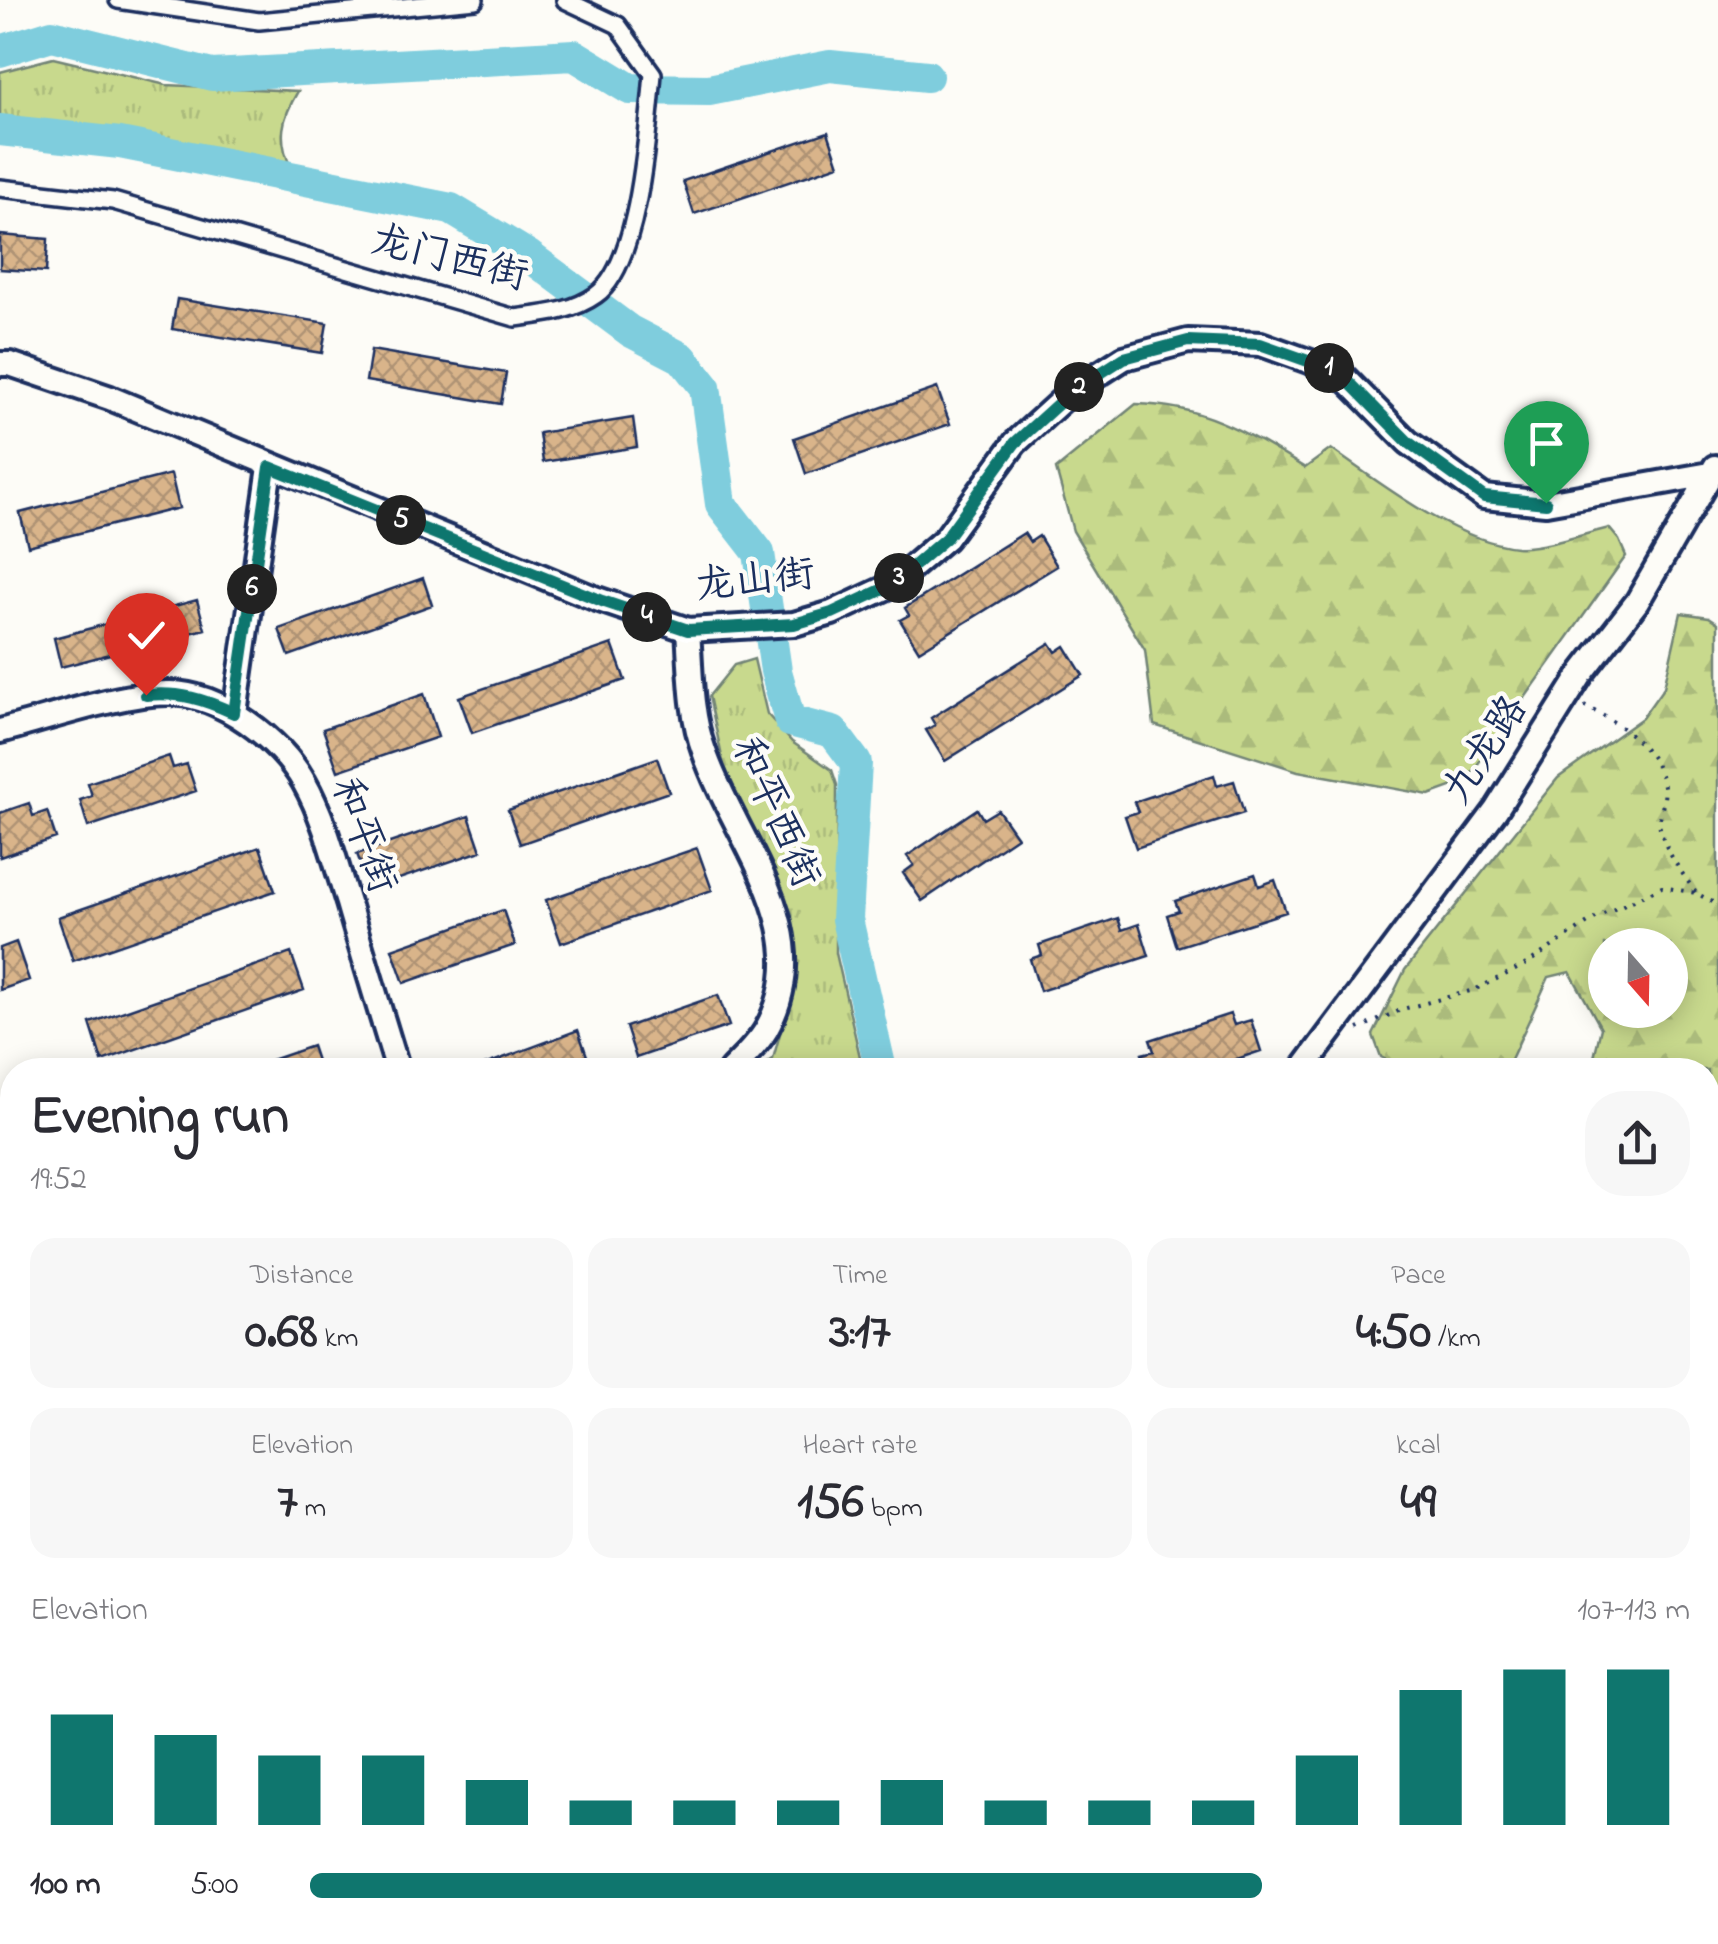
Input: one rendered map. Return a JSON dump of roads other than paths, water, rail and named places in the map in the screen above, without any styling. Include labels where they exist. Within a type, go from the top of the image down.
[{"type":"street","points":[[118,0],[259,21],[475,0]]},
{"type":"street","name":"龙门西街","points":[[0,188],[113,202],[515,318],[566,311],[599,294],[621,264],[645,155],[653,74],[618,25],[565,0]]},
{"type":"street","name":"龙山街","points":[[0,364],[110,398],[602,601],[688,630],[794,624],[832,613],[890,586],[946,538],[1015,443],[1071,392],[1124,358],[1188,341],[1260,344],[1339,372],[1408,442],[1484,497],[1546,503],[1714,468]]},
{"type":"street","points":[[234,713],[270,467]]},
{"type":"street","name":"九龙路","points":[[1311,1058],[1496,810],[1567,697],[1636,602],[1714,468]]},
{"type":"street","name":"和平西街","points":[[688,630],[695,719],[704,752],[752,847],[779,914],[786,967],[766,1032],[743,1058]]},
{"type":"street","name":"和平街","points":[[0,731],[171,692],[194,695],[234,713],[273,743],[302,778],[323,820],[394,1058]]},
{"type":"waterway","points":[[0,51],[52,35],[212,75],[574,55],[630,89],[709,90],[830,66],[927,76]]},
{"type":"waterway","points":[[0,130],[120,143],[451,209],[529,256],[630,331],[682,358],[705,387],[721,504],[759,553],[776,671],[790,721],[833,732],[856,763],[847,919],[878,1058]]}]
